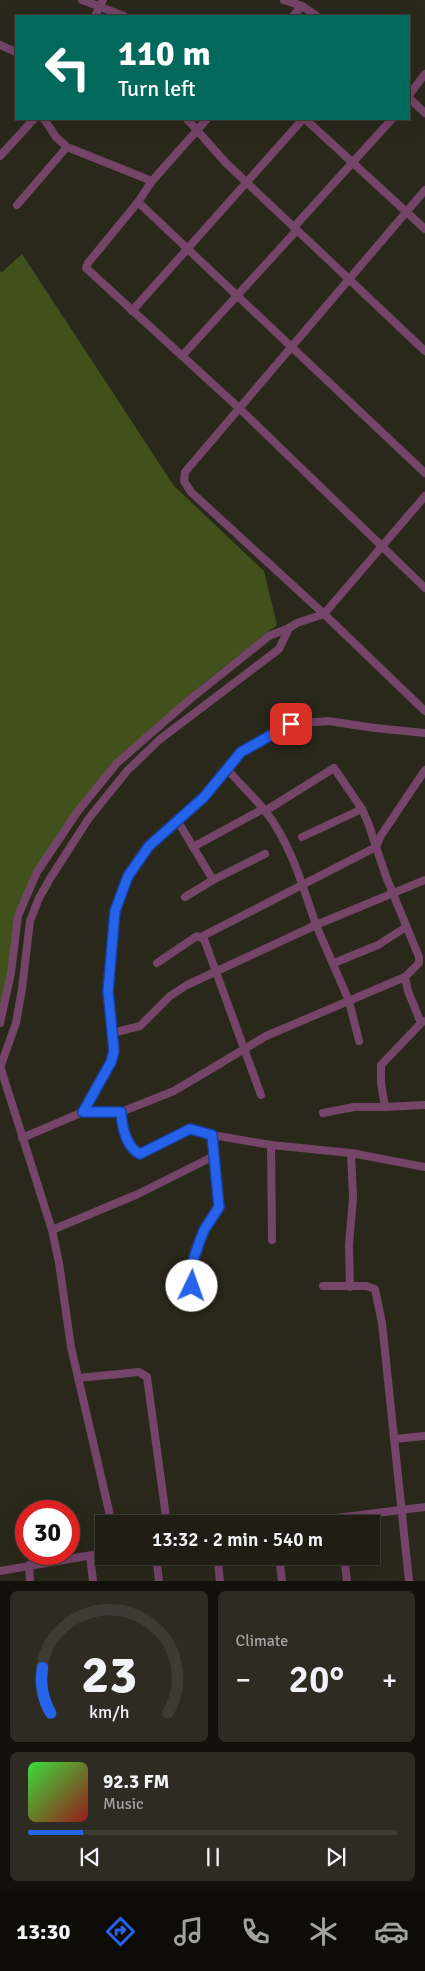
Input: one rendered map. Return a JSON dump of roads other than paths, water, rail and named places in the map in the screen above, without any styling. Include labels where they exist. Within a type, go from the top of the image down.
[{"type":"street","points":[[82,0],[101,4],[122,15]]},
{"type":"street","points":[[284,0],[302,6],[316,15]]},
{"type":"street","points":[[294,15],[302,6]]},
{"type":"street","points":[[0,46],[15,52]]},
{"type":"street","points":[[410,96],[425,74]]},
{"type":"street","points":[[410,99],[425,113]]},
{"type":"street","points":[[0,156],[33,120]]},
{"type":"street","points":[[45,120],[56,137],[67,147],[152,181]]},
{"type":"street","points":[[188,120],[226,163],[425,351]]},
{"type":"street","points":[[206,120],[152,181],[138,202],[88,263],[86,268],[239,408],[425,588]]},
{"type":"street","points":[[132,311],[303,120]]},
{"type":"street","points":[[305,120],[425,229]]},
{"type":"street","points":[[182,356],[238,296],[391,120]]},
{"type":"street","points":[[17,205],[67,147]]},
{"type":"street","points":[[425,190],[185,472],[184,481],[191,492],[324,614],[425,712]]},
{"type":"street","points":[[138,202],[425,473]]},
{"type":"street","points":[[0,1023],[10,973],[18,916],[37,872],[78,811],[117,763],[156,727],[269,636],[289,628],[300,621],[324,614],[425,496]]},
{"type":"street","points":[[110,1515],[71,1347],[59,1263],[52,1230],[0,1067],[16,1023],[30,921],[39,898],[51,877],[89,818],[126,771],[159,740],[279,650],[289,628]]},
{"type":"street","points":[[83,1112],[111,1062],[114,1051],[108,991],[115,911],[128,876],[149,846],[204,797],[241,752],[291,724],[328,722],[425,733]]},
{"type":"street","points":[[22,1138],[83,1112],[121,1112],[174,1091],[266,1036],[405,977],[420,960],[393,894],[370,825],[362,808],[334,768],[264,810],[192,847]]},
{"type":"street","points":[[227,769],[264,810],[276,827],[298,870],[316,925],[349,1001],[359,1041]]},
{"type":"street","points":[[157,963],[197,936],[201,937],[376,847],[380,836],[425,770]]},
{"type":"street","points":[[302,837],[362,808]]},
{"type":"street","points":[[178,820],[212,880]]},
{"type":"street","points":[[185,897],[212,880],[265,854]]},
{"type":"street","points":[[112,1033],[140,1026],[170,996],[215,971],[316,925],[425,880]]},
{"type":"street","points":[[334,963],[378,945],[406,927]]},
{"type":"street","points":[[201,937],[204,939],[261,1095]]},
{"type":"street","points":[[385,1107],[381,1083],[381,1065],[423,1021],[408,991],[405,977]]},
{"type":"street","points":[[323,1113],[347,1108],[425,1105]]},
{"type":"street","points":[[121,1112],[122,1126],[128,1140],[136,1152],[140,1154],[190,1129],[212,1135],[271,1145],[352,1153],[425,1167]]},
{"type":"street","points":[[194,1305],[190,1270],[204,1230],[219,1207],[212,1135]]},
{"type":"street","points":[[271,1145],[272,1240]]},
{"type":"street","points":[[350,1287],[349,1245],[353,1198],[352,1153]]},
{"type":"street","points":[[52,1230],[138,1194],[214,1156]]},
{"type":"street","points":[[323,1286],[366,1286],[376,1289],[382,1323],[409,1581]]},
{"type":"street","points":[[78,1378],[139,1372],[148,1377],[166,1515]]},
{"type":"street","points":[[394,1439],[425,1436]]},
{"type":"street","points":[[371,1515],[425,1507]]},
{"type":"street","points":[[0,1571],[95,1555]]},
{"type":"street","points":[[90,1556],[93,1581]]},
{"type":"street","points":[[157,1565],[158,1581]]},
{"type":"street","points":[[218,1565],[220,1581]]},
{"type":"street","points":[[281,1565],[282,1581]]},
{"type":"street","points":[[345,1565],[347,1581]]},
{"type":"street","points":[[29,1566],[30,1581]]}]
